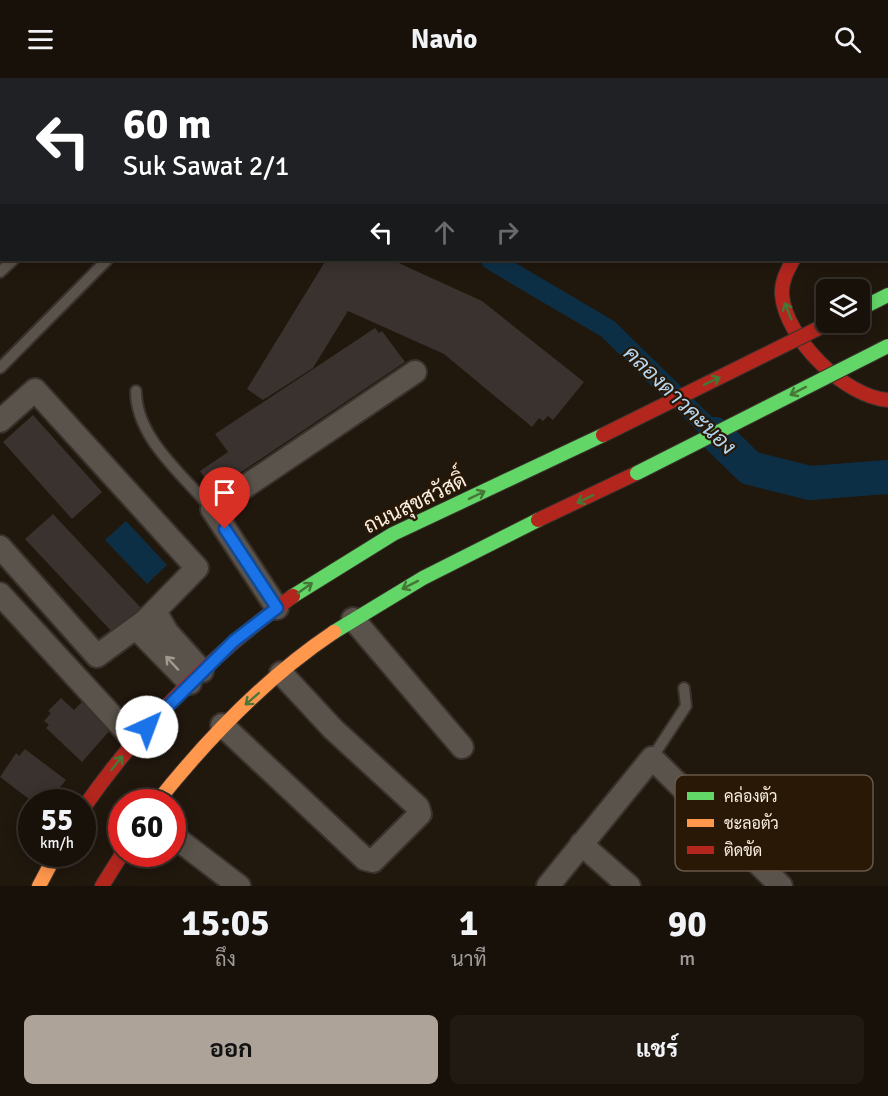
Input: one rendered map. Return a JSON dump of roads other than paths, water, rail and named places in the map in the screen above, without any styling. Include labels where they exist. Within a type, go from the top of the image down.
[{"type":"main road","points":[[792,261],[783,276],[782,291],[784,304],[792,322],[821,362],[846,388],[879,402],[888,400]]},
{"type":"main road","points":[[870,304],[888,295]]},
{"type":"main road","name":"ถนนสุขสวัสดิ์","points":[[96,792],[135,741],[234,641],[327,573],[393,535],[603,435],[816,329]]},
{"type":"main road","points":[[168,789],[222,725],[281,673],[352,619],[405,588],[888,346]]},
{"type":"main road","points":[[39,886],[49,867]]},
{"type":"main road","points":[[102,886],[114,867]]},
{"type":"street","points":[[277,608],[212,509],[415,372]]},
{"type":"street","points":[[0,422],[35,390],[197,568],[136,628],[97,656],[0,547]]},
{"type":"street","points":[[0,594],[135,741]]},
{"type":"street","points":[[155,611],[196,677]]},
{"type":"street","points":[[352,619],[462,747]]},
{"type":"street","points":[[136,628],[196,677]]},
{"type":"street","points":[[222,725],[365,859],[373,861],[420,814],[418,807],[333,729],[281,673]]},
{"type":"street","points":[[548,886],[652,758],[675,781]]},
{"type":"street","points":[[581,844],[629,886]]},
{"type":"street","points":[[186,846],[239,886]]},
{"type":"street","points":[[766,871],[781,886]]},
{"type":"lane","points":[[0,272],[12,261]]},
{"type":"lane","points":[[0,368],[106,261]]},
{"type":"lane","points":[[136,391],[136,408],[147,433],[212,509]]},
{"type":"lane","points":[[652,758],[686,706],[684,688]]},
{"type":"water","points":[[126,521],[167,565],[147,584],[105,540]]},
{"type":"waterway","name":"คลองดาวคะนอง","points":[[493,261],[608,329],[715,434]]},
{"type":"waterway","name":"คลองดาวคะนอง","points":[[715,434],[750,468],[810,483],[888,477]]}]
